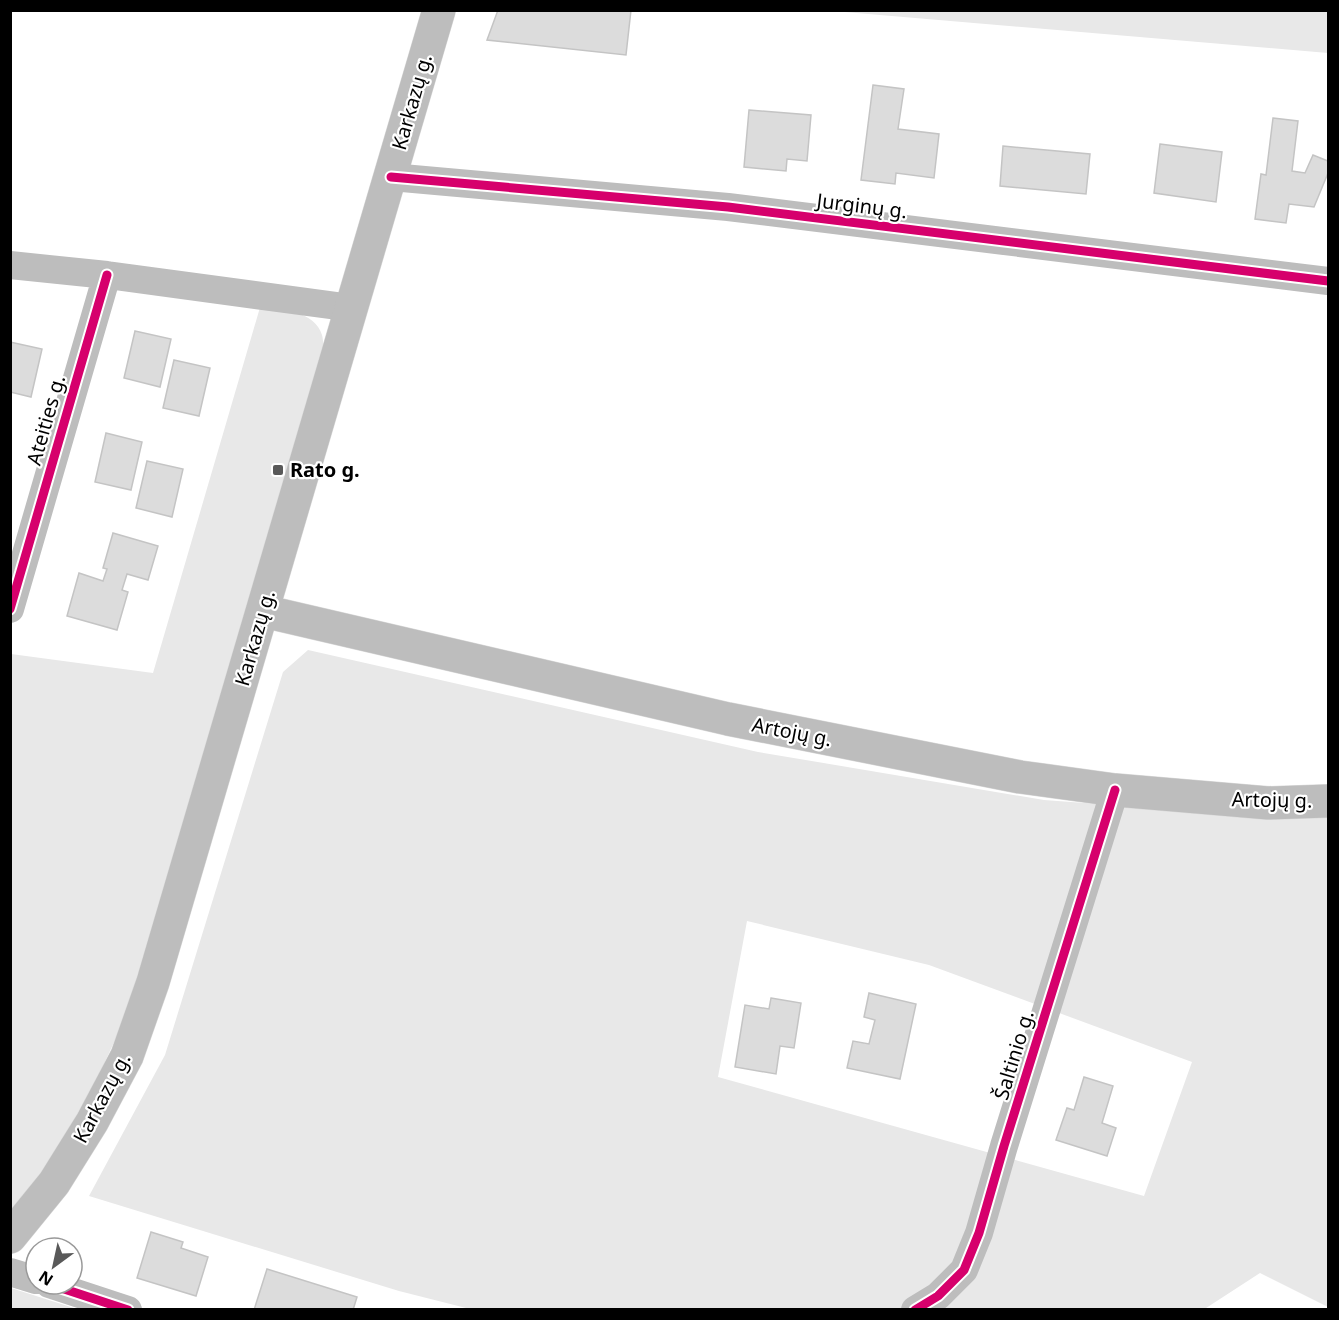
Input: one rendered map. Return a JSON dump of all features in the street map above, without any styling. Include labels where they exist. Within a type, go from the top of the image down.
[{"type":"main road","name":"Karkazų g.","points":[[10,1237],[54,1183],[92,1122],[127,1056],[153,982],[440,10]]},
{"type":"main road","name":"Artojų g.","points":[[263,611],[728,719],[1020,777],[1115,790],[1268,803],[1329,801]]},
{"type":"street","name":"Jurginų g.","points":[[390,177],[728,207],[1329,281]]},
{"type":"street","points":[[10,265],[107,275],[352,308]]},
{"type":"street","name":"Ateities g.","points":[[10,609],[107,275]]},
{"type":"street","name":"Šaltinio g.","points":[[915,1310],[938,1296],[964,1269],[979,1233],[1115,790]]},
{"type":"street","points":[[84,1296],[128,1310]]},
{"type":"shaded area","points":[[833,11],[1328,11],[1328,53]]},
{"type":"shaded area","points":[[261,304],[296,312],[312,321],[322,335],[323,359],[152,941],[116,1038],[96,1081],[47,1167],[11,1210],[11,654],[153,673]]},
{"type":"shaded area","points":[[308,650],[758,752],[1044,800],[1288,818],[1328,818],[1328,1307],[1260,1273],[1203,1310],[470,1309],[399,1291],[89,1196],[165,1055],[283,672]],"holes":[[[747,921],[929,965],[1192,1062],[1144,1196],[718,1077]]]},
{"type":"shaded area","points":[[11,1288],[24,1292],[24,1296],[36,1296],[77,1309],[11,1309]]},
{"type":"building","points":[[498,10],[631,10],[626,55],[487,40]]},
{"type":"building","points":[[873,85],[904,89],[898,129],[939,134],[934,178],[896,173],[895,184],[861,180]]},
{"type":"building","points":[[749,110],[811,115],[807,161],[787,159],[786,171],[744,167]]},
{"type":"building","points":[[1273,118],[1298,121],[1292,171],[1305,173],[1313,155],[1328,161],[1328,173],[1314,207],[1289,204],[1286,223],[1255,219],[1261,174],[1266,175]]},
{"type":"building","points":[[1160,144],[1222,152],[1216,202],[1154,193]]},
{"type":"building","points":[[1003,146],[1090,154],[1086,194],[1000,186]]},
{"type":"building","points":[[135,331],[171,339],[160,387],[124,378]]},
{"type":"building","points":[[10,342],[42,349],[31,397],[10,392]]},
{"type":"building","points":[[174,360],[210,368],[199,416],[163,408]]},
{"type":"building","points":[[106,433],[142,442],[131,490],[95,482]]},
{"type":"building","points":[[147,461],[183,469],[172,517],[136,508]]},
{"type":"building","points":[[113,533],[158,546],[148,580],[127,574],[122,590],[128,592],[117,630],[67,616],[79,573],[103,581],[107,569],[103,568]]},
{"type":"building","points":[[869,993],[916,1004],[900,1079],[847,1068],[853,1041],[869,1044],[875,1020],[864,1017]]},
{"type":"building","points":[[771,998],[801,1003],[794,1048],[780,1046],[776,1074],[735,1067],[745,1005],[769,1009]]},
{"type":"building","points":[[1084,1077],[1113,1086],[1102,1123],[1116,1128],[1107,1156],[1056,1140],[1067,1108],[1074,1110]]},
{"type":"building","points":[[151,1232],[183,1242],[181,1248],[208,1257],[196,1296],[137,1278]]},
{"type":"building","points":[[267,1269],[357,1297],[353,1310],[254,1310]]},
{"type":"cycle path","points":[[391,177],[728,207],[1328,281]]},
{"type":"cycle path","points":[[10,609],[107,275]]},
{"type":"cycle path","points":[[915,1310],[938,1296],[964,1270],[979,1233],[1115,790]]},
{"type":"cycle path","points":[[84,1296],[128,1310]]},
{"type":"place","name":"Rato g.","points":[[278,470]]}]
